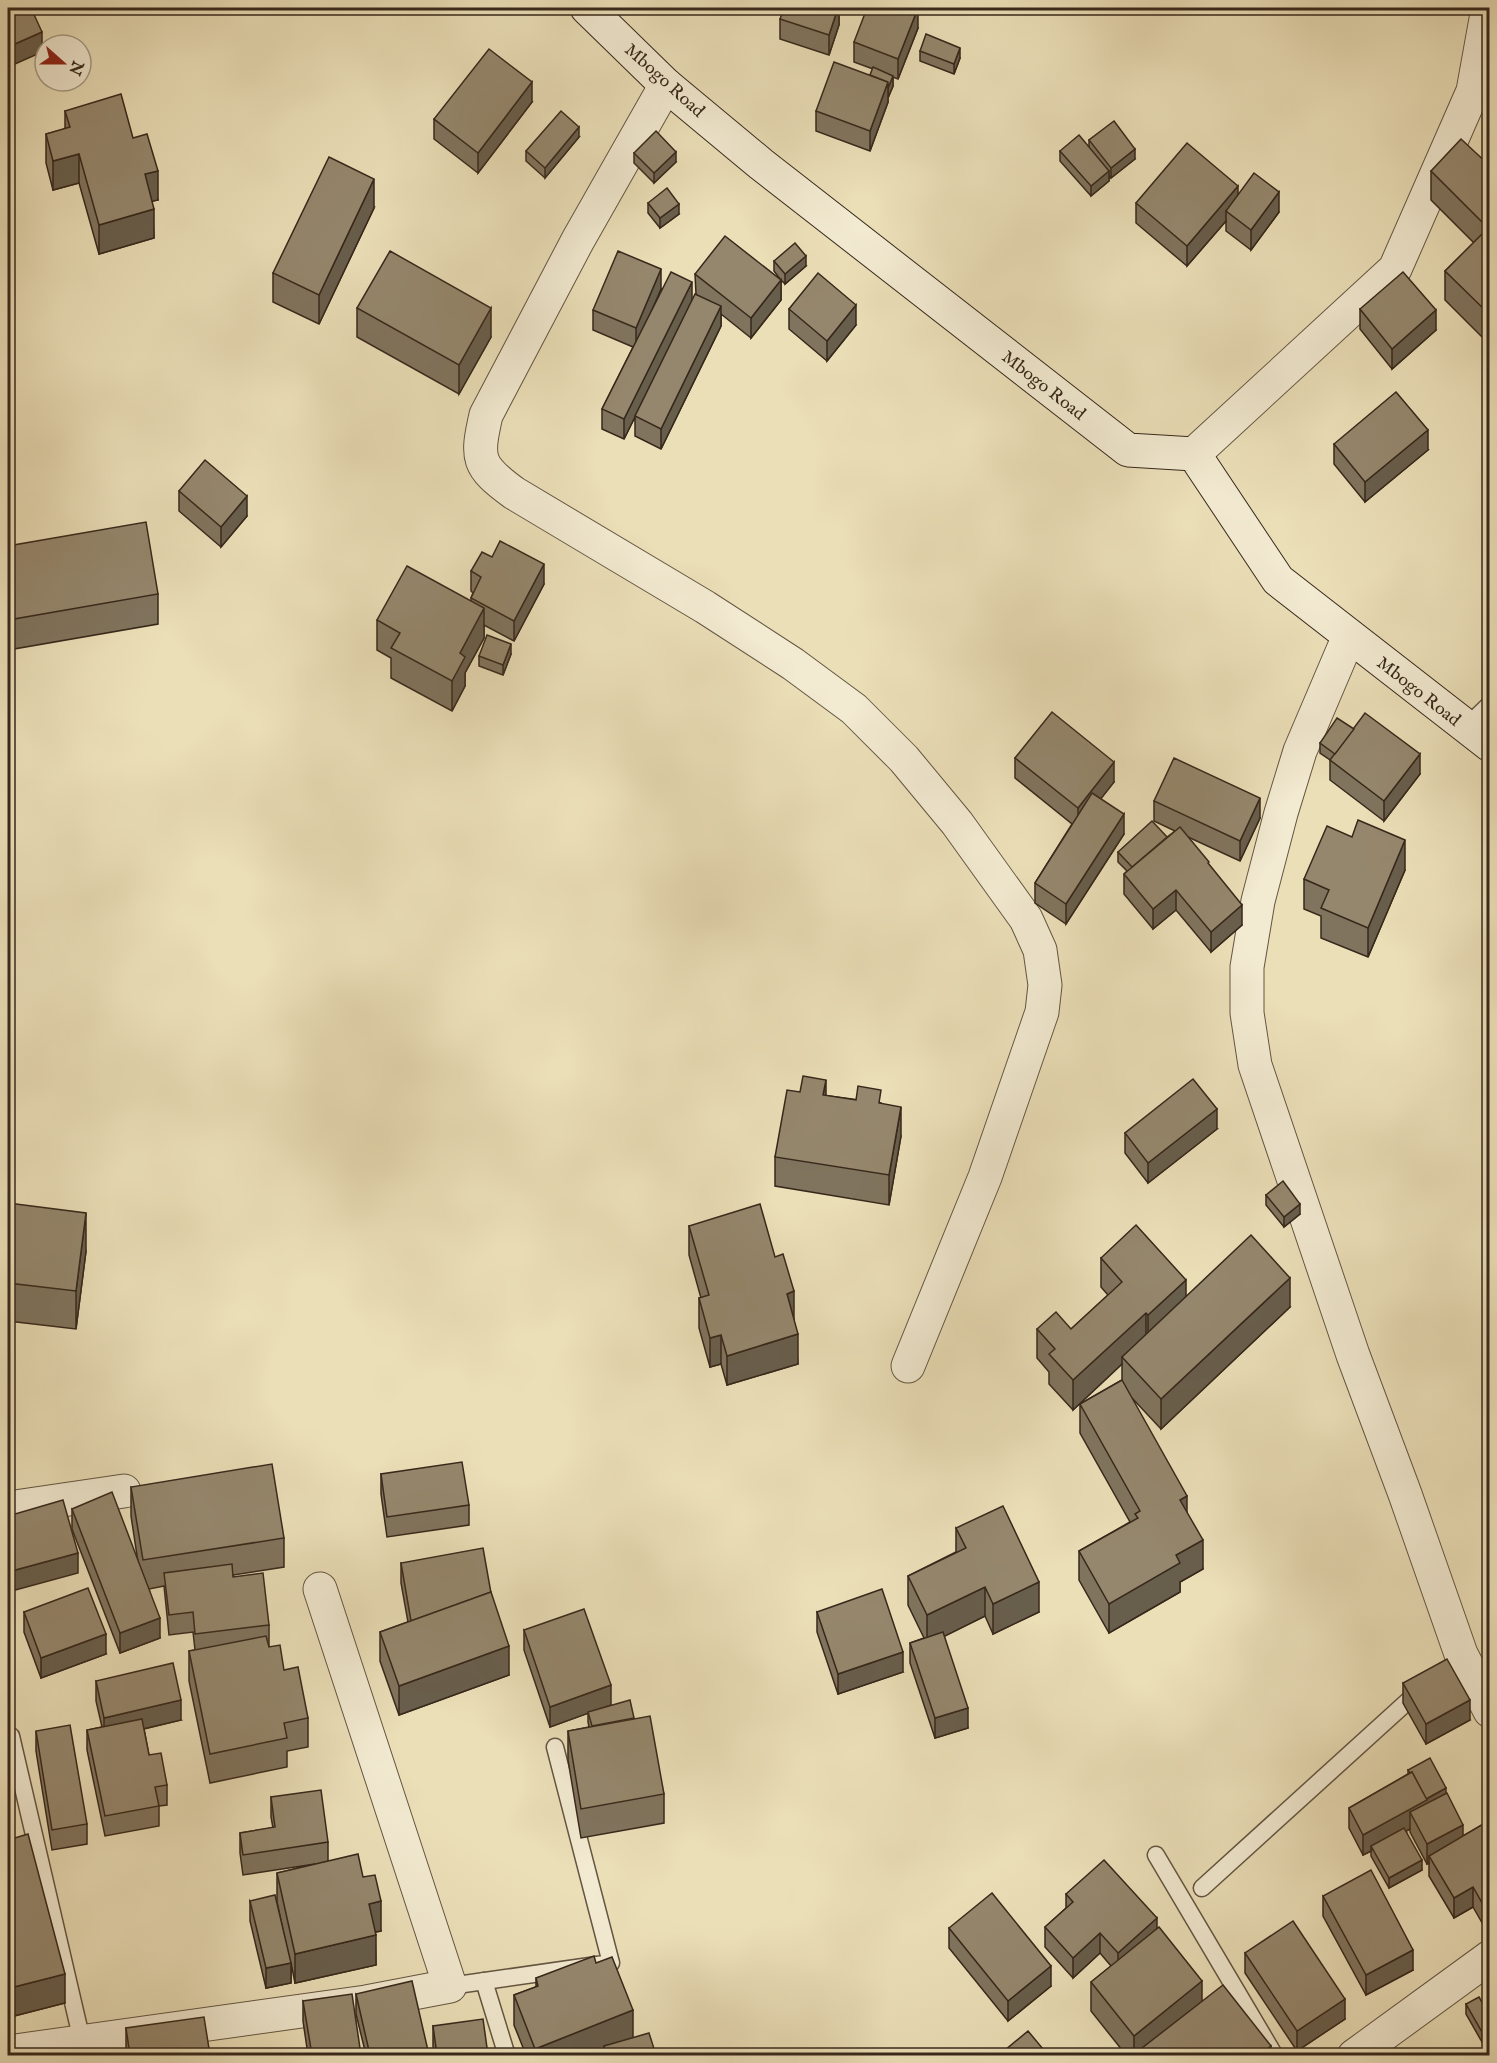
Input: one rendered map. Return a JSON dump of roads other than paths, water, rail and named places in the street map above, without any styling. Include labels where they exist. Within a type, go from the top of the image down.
[{"type":"street","name":"Mbogo Road","points":[[587,8],[666,84],[761,164],[1128,450],[1194,454],[1278,580],[1478,736]]},
{"type":"street","points":[[1194,454],[1395,268],[1473,91],[1488,8]]},
{"type":"street","points":[[666,84],[578,240],[486,415],[480,440],[482,464],[493,477],[514,493],[705,607],[793,664],[854,709],[904,759],[957,822],[1026,920],[1040,950],[1045,985],[1042,1012],[985,1177],[908,1366]]},
{"type":"street","points":[[1349,636],[1300,751],[1281,813],[1258,901],[1247,967],[1247,1013],[1258,1076],[1353,1355],[1405,1494],[1456,1658],[1490,1711]]},
{"type":"street","points":[[8,1508],[124,1491]]},
{"type":"street","points":[[8,2052],[366,2002],[450,1986],[320,1589]]},
{"type":"street","points":[[1353,2055],[1490,1957]]},
{"type":"lane","points":[[1478,736],[1490,704]]},
{"type":"lane","points":[[1202,1888],[1435,1677]]},
{"type":"lane","points":[[11,1737],[82,2041]]},
{"type":"lane","points":[[450,1986],[611,1964],[555,1747]]},
{"type":"lane","points":[[1156,1855],[1275,2055]]},
{"type":"lane","points":[[484,1981],[507,2055]]}]
